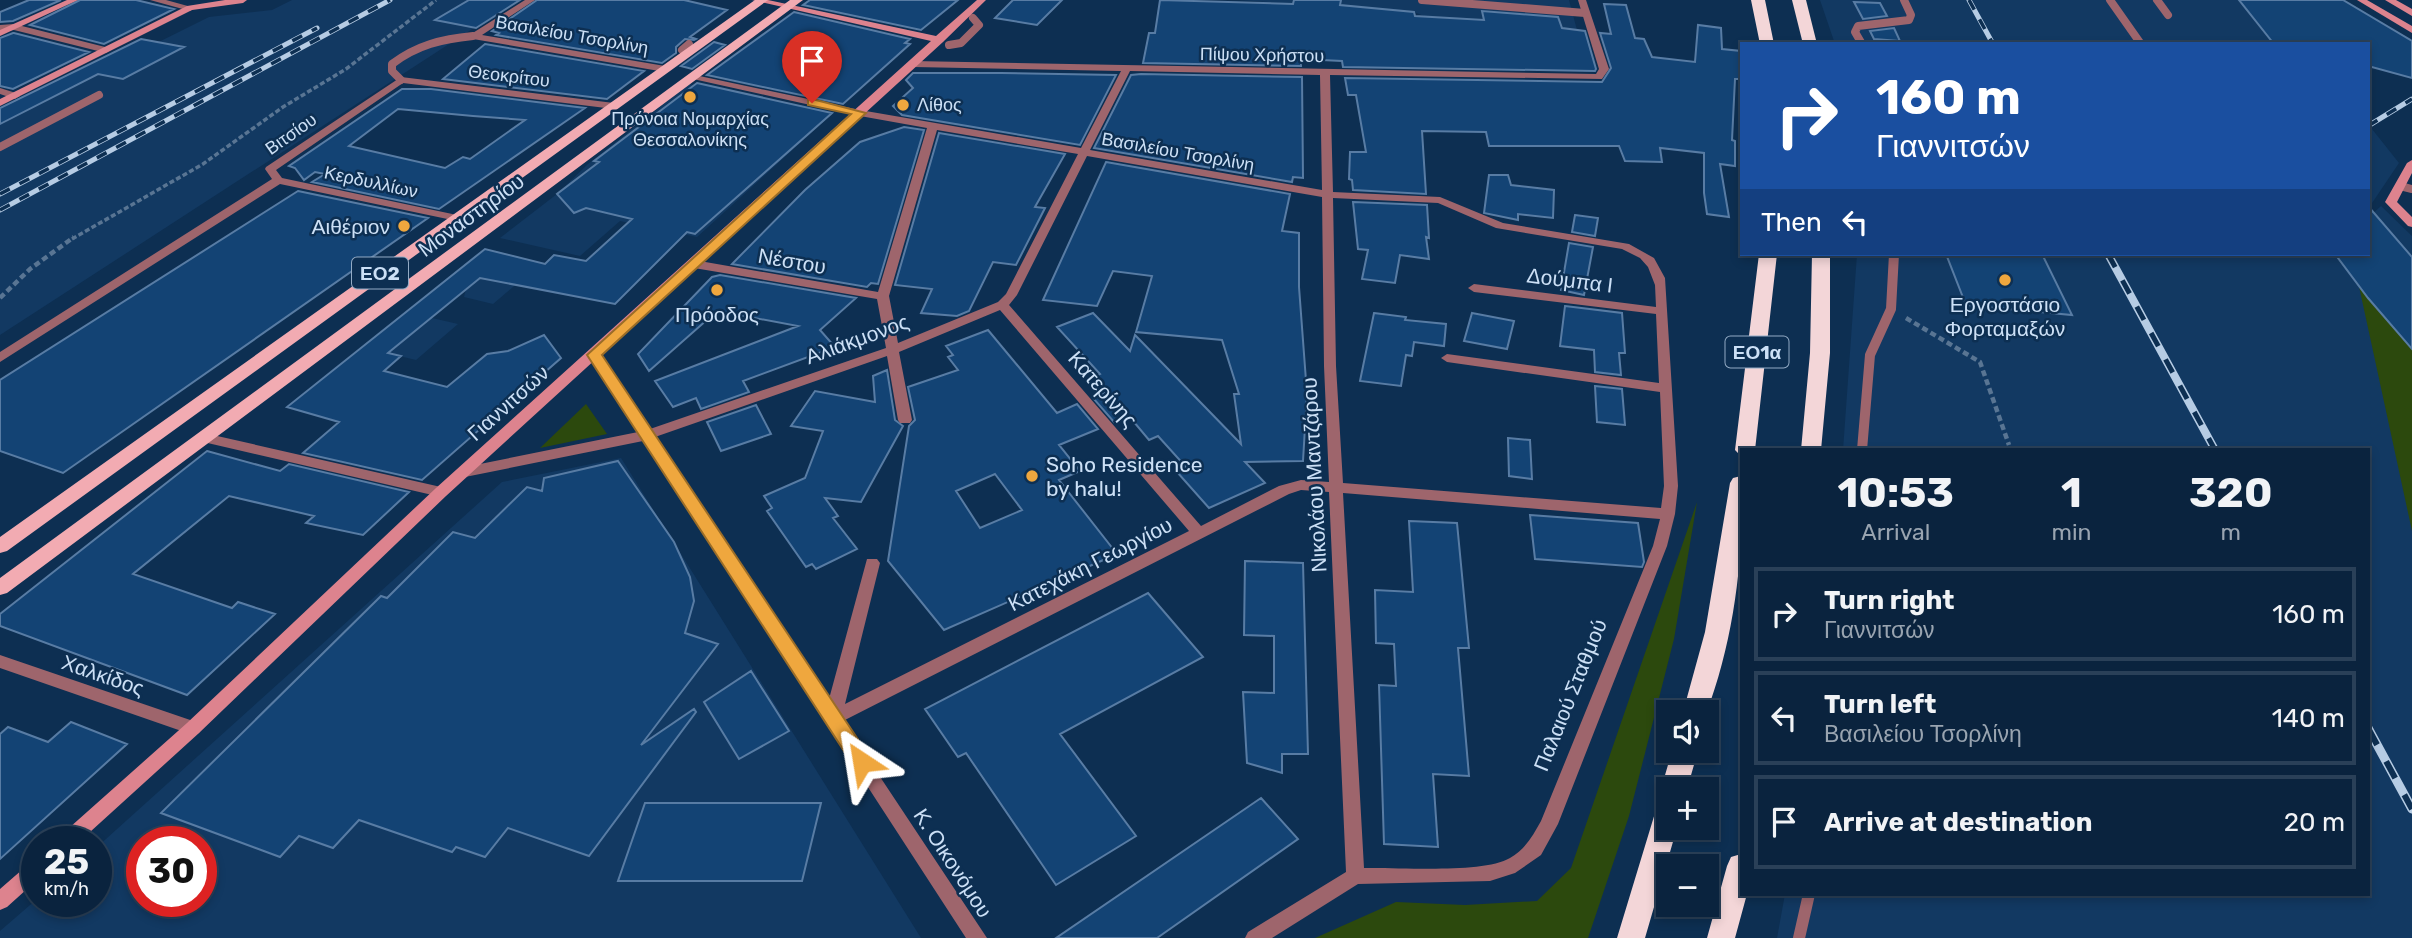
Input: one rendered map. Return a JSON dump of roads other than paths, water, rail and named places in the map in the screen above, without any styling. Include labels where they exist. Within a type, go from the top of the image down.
[{"type":"highway","points":[[1758,0],[1767,42]]},
{"type":"highway","points":[[1799,0],[1810,42]]},
{"type":"highway","name":"ΕΟ1α","points":[[1745,448],[1768,256]]},
{"type":"highway","name":"ΕΟ1α","points":[[1811,448],[1820,353],[1821,256]]},
{"type":"highway","points":[[1698,700],[1717,632],[1740,488]]},
{"type":"highway","points":[[1631,938],[1660,840]]},
{"type":"highway","points":[[1721,938],[1740,870]]},
{"type":"main road","points":[[0,33],[74,0]]},
{"type":"main road","points":[[0,103],[190,8],[243,0]]},
{"type":"main road","points":[[759,0],[793,3],[944,42]]},
{"type":"main road","name":"Μοναστηρίου","points":[[0,546],[759,0]]},
{"type":"main road","name":"Γιαννιτσών","points":[[84,826],[193,729],[442,492],[914,64],[944,42],[982,0]]},
{"type":"main road","points":[[2361,0],[2412,30]]},
{"type":"main road","points":[[2389,0],[2412,13]]},
{"type":"main road","name":"Μοναστηρίου","points":[[0,588],[793,3]]},
{"type":"main road","points":[[2412,163],[2406,187],[2390,202],[2412,224]]},
{"type":"main road","points":[[0,901],[21,882]]},
{"type":"street","points":[[154,0],[190,8]]},
{"type":"street","points":[[473,36],[531,0]]},
{"type":"street","points":[[1582,0],[1585,13]]},
{"type":"street","name":"Πίψου Χρήστου","points":[[914,64],[1599,78],[1604,69],[1585,13]]},
{"type":"street","points":[[0,27],[14,27],[106,50]]},
{"type":"street","name":"Βασιλείου Τσορλίνη","points":[[473,36],[666,69]]},
{"type":"street","points":[[1002,305],[1011,295],[1127,68]]},
{"type":"street","name":"Νικολάου Μαντζάρου","points":[[1325,72],[1330,366],[1355,876]]},
{"type":"street","name":"Βασιλείου Τσορλίνη","points":[[694,76],[860,113],[1329,195],[1444,200],[1500,226],[1625,246],[1639,251],[1651,261]]},
{"type":"street","name":"Θεοκρίτου","points":[[401,80],[614,106]]},
{"type":"street","name":"Βιτσίου","points":[[0,358],[278,180],[270,169],[401,80]]},
{"type":"street","points":[[0,91],[15,96]]},
{"type":"street","points":[[905,420],[883,296],[933,126]]},
{"type":"street","name":"Κερδυλλίων","points":[[278,180],[457,218]]},
{"type":"street","name":"Παλαιού Σταθμού","points":[[1355,876],[1490,873],[1515,865],[1535,849],[1559,799],[1660,546],[1668,514],[1671,486],[1660,275],[1651,261]]},
{"type":"street","name":"Νέστου","points":[[694,264],[883,296]]},
{"type":"street","name":"Δούμπα Ι","points":[[1474,288],[1662,311]]},
{"type":"street","name":"Αλιάκμονος","points":[[465,472],[648,435],[893,350],[1002,305]]},
{"type":"street","name":"Κατερίνης","points":[[1002,305],[1199,533]]},
{"type":"street","name":"Κ. Οικονόμου","points":[[594,355],[977,938]]},
{"type":"street","points":[[1447,358],[1665,388]]},
{"type":"street","points":[[204,438],[442,492]]},
{"type":"street","name":"Κατεχάκη Γεωργίου","points":[[833,718],[1292,487],[1311,484],[1668,514]]},
{"type":"street","points":[[833,718],[872,563]]},
{"type":"street","name":"Χαλκίδος","points":[[0,662],[193,729]]},
{"type":"street","points":[[1255,938],[1355,876]]},
{"type":"lane","points":[[1422,0],[1585,13]]},
{"type":"lane","points":[[1861,42],[1855,32],[1858,26],[1909,20],[1911,15],[1903,0]]},
{"type":"lane","points":[[2110,0],[2140,42]]},
{"type":"lane","points":[[2157,0],[2168,15]]},
{"type":"lane","points":[[944,42],[961,43],[979,25],[973,19]]},
{"type":"lane","points":[[401,80],[392,71],[392,64],[405,54],[432,40],[473,36]]},
{"type":"lane","points":[[682,50],[689,44]]},
{"type":"lane","points":[[0,147],[99,95]]},
{"type":"lane","points":[[1862,448],[1870,355],[1891,309],[1894,256]]},
{"type":"lane","points":[[1799,938],[1809,896]]},
{"type":"railway","points":[[0,210],[390,0]]},
{"type":"railway","points":[[1969,0],[1992,42]]},
{"type":"railway","points":[[0,194],[317,28]]},
{"type":"railway","points":[[2370,125],[2412,99]]},
{"type":"railway","points":[[2109,256],[2214,448]]},
{"type":"railway","points":[[2370,732],[2412,809]]},
{"type":"place","name":"Πρόνοια Νομαρχίας Θεσσαλονίκης","points":[[690,97]]},
{"type":"place","name":"Λίθος","points":[[903,105]]},
{"type":"place","name":"Αιθέριον","points":[[404,226]]},
{"type":"place","name":"Εργοστάσιο Φορταμαξών","points":[[2005,280]]},
{"type":"place","name":"Πρόοδος","points":[[717,290]]},
{"type":"place","name":"Soho Residence by halu!","points":[[1032,476]]}]
